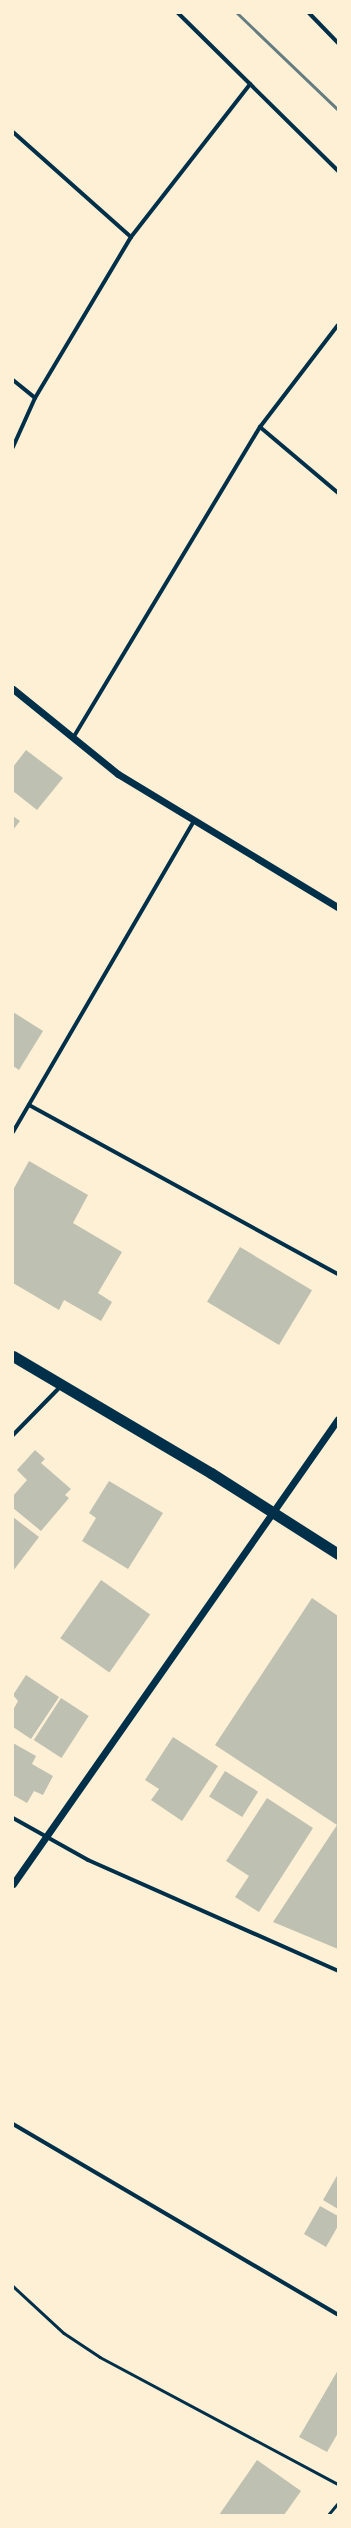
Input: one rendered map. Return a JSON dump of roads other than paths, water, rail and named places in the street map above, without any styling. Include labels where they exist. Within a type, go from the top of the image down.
[{"type":"highway","points":[[13,1356],[338,1554]]},
{"type":"street","points":[[178,13],[338,171]]},
{"type":"street","points":[[309,13],[338,43]]},
{"type":"street","points":[[13,447],[34,398],[131,237],[250,84]]},
{"type":"street","points":[[13,132],[131,237]]},
{"type":"street","points":[[73,738],[260,427],[338,325]]},
{"type":"street","points":[[13,380],[34,398]]},
{"type":"street","points":[[260,427],[338,493]]},
{"type":"street","points":[[13,688],[118,774],[338,907]]},
{"type":"street","points":[[13,1132],[194,821]]},
{"type":"street","points":[[29,1105],[338,1274]]},
{"type":"street","points":[[13,1435],[62,1385]]},
{"type":"street","points":[[13,1884],[274,1514],[338,1419]]},
{"type":"street","points":[[13,1818],[47,1835],[88,1860],[338,1971]]},
{"type":"street","points":[[13,2124],[338,2315]]},
{"type":"railway","points":[[237,13],[338,110]]}]
